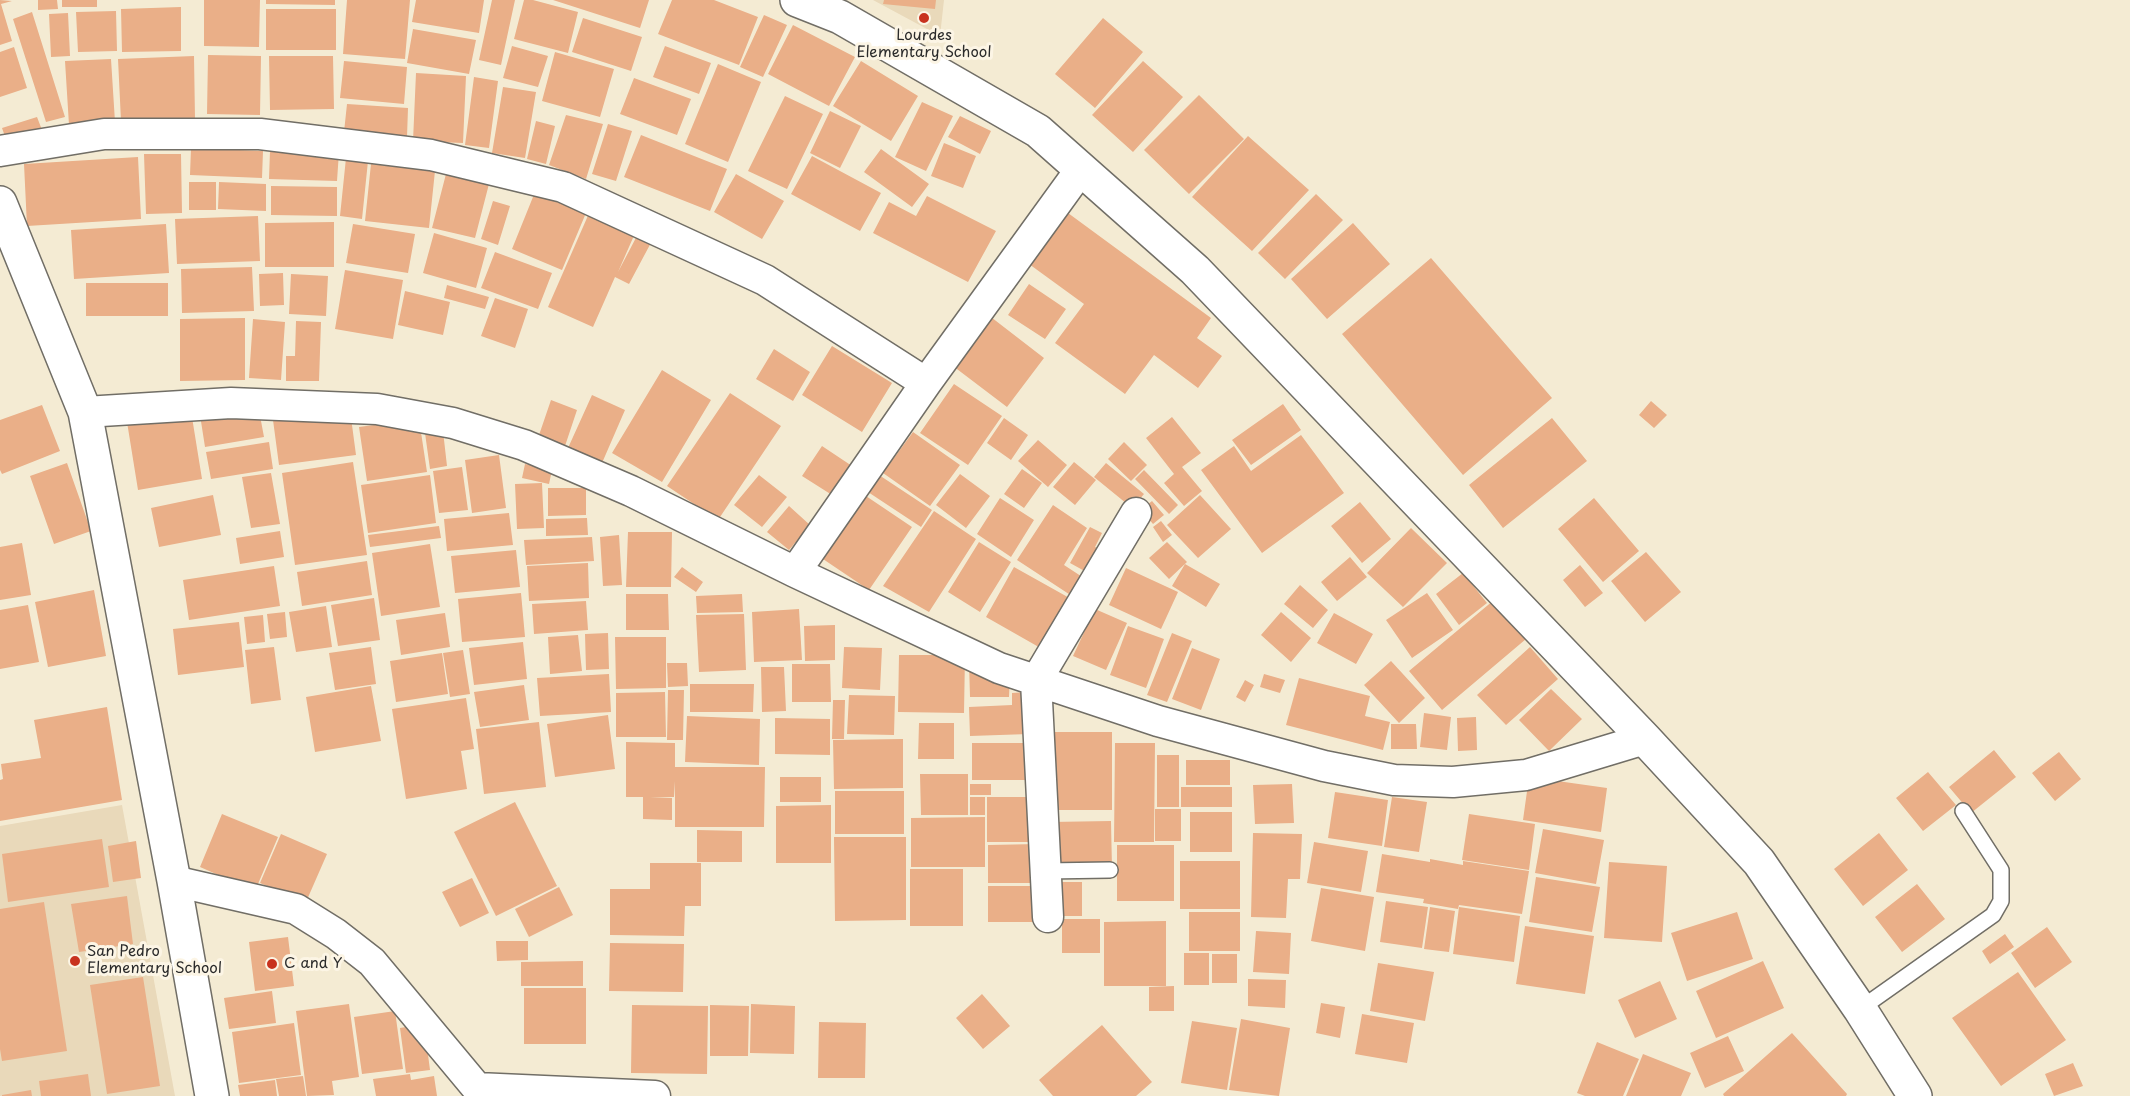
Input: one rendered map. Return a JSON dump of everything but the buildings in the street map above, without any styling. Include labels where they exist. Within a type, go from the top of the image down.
[{"type":"street","points":[[797,0],[841,8],[1038,131],[1195,270],[1645,739],[1759,862],[1860,1009],[1915,1096]]},
{"type":"street","points":[[0,151],[104,134],[260,134],[431,155],[563,188],[765,280],[926,383]]},
{"type":"street","points":[[795,572],[926,383],[1081,169]]},
{"type":"street","points":[[0,203],[86,412],[212,1096]]},
{"type":"street","points":[[86,412],[231,403],[377,409],[453,423],[524,445],[631,491],[999,669],[1158,721],[1324,766],[1394,780],[1454,782],[1526,775],[1645,739]]},
{"type":"street","points":[[1048,917],[1036,681],[1136,513]]},
{"type":"street","points":[[174,881],[296,909],[336,934],[372,962],[478,1092],[656,1096]]},
{"type":"lane","points":[[1860,1009],[1993,915],[2001,901],[2001,870],[1964,811]]},
{"type":"lane","points":[[1046,871],[1110,870]]},
{"type":"shaded area","name":"Lourdes Elementary School","points":[[873,0],[944,0],[940,36]]},
{"type":"shaded area","name":"San Pedro Elementary School","points":[[122,805],[175,1096],[0,1096],[0,826]]},
{"type":"place","name":"Lourdes Elementary School","points":[[924,18]]},
{"type":"place","name":"San Pedro Elementary School","points":[[75,961]]},
{"type":"place","name":"C and Y","points":[[272,964]]}]
